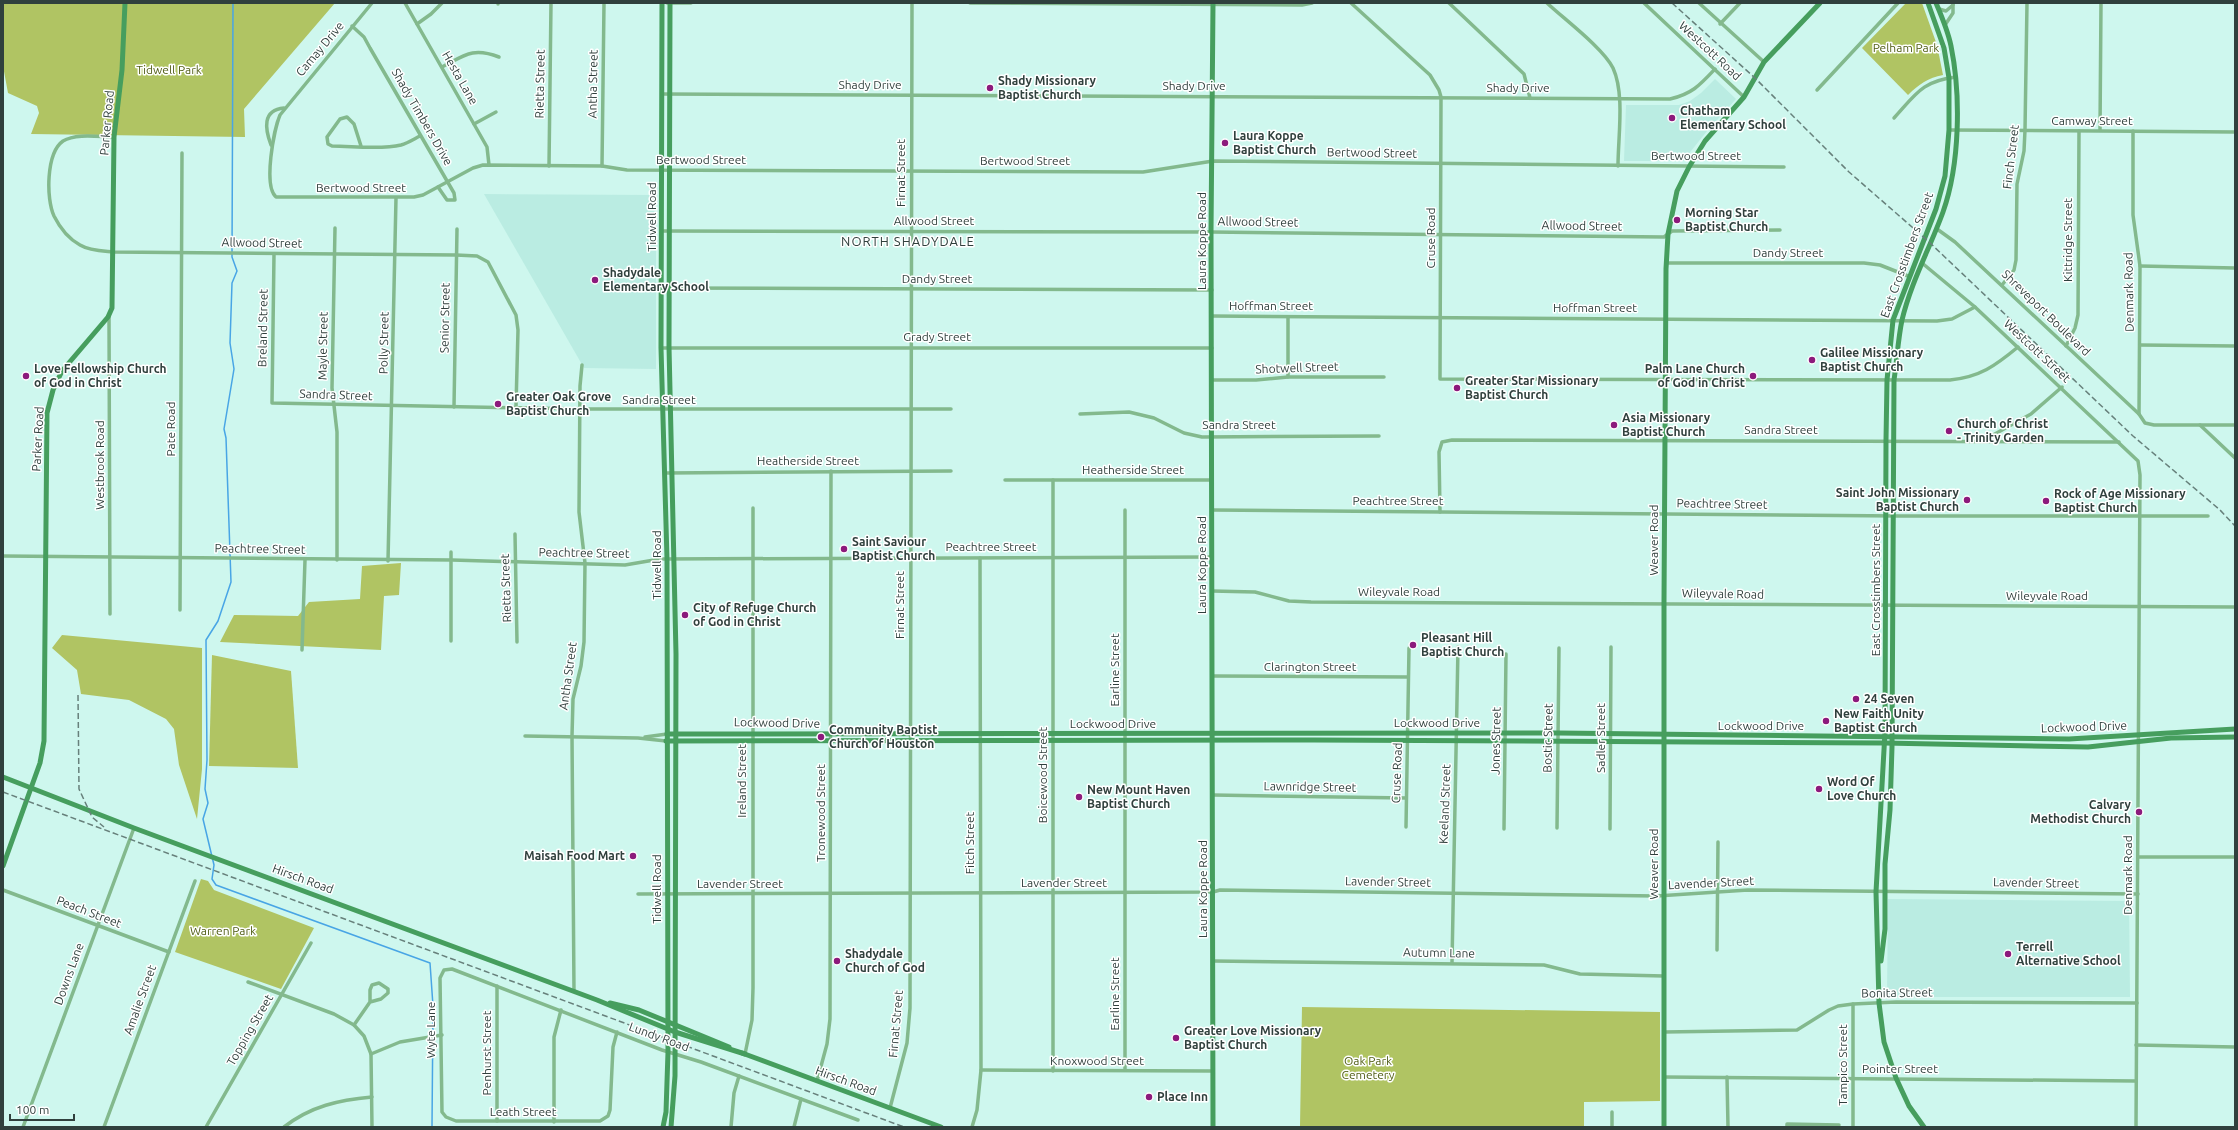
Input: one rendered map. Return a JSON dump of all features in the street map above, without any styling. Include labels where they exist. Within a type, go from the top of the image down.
[{"type":"main road","name":"Parker Road","points":[[3,866],[32,788],[40,763],[44,741],[47,413],[53,390],[62,372],[110,318],[112,308],[114,137],[122,70],[125,3]]},
{"type":"main road","name":"Tidwell Road","points":[[662,3],[661,348],[666,473],[667,559],[666,894],[668,1052],[663,1126]]},
{"type":"main road","name":"Tidwell Road","points":[[670,3],[669,348],[676,654],[674,733],[675,1096],[671,1127]]},
{"type":"main road","name":"Weaver Road","points":[[1664,1127],[1664,440],[1666,262],[1668,234],[1677,191],[1688,167],[1705,141],[1744,97],[1764,62],[1820,3]]},
{"type":"main road","name":"East Crosstimbers Street","points":[[1880,973],[1876,892],[1884,740],[1887,380],[1893,320],[1908,276],[1936,209],[1945,176],[1949,130],[1949,78],[1944,48],[1928,3]]},
{"type":"main road","name":"East Crosstimbers Street","points":[[1924,1127],[1909,1106],[1896,1078],[1884,1042],[1879,1003],[1880,973],[1885,929],[1885,892],[1890,818],[1892,741],[1894,380],[1902,320],[1922,263],[1944,210],[1952,177],[1956,130],[1956,77],[1951,45],[1936,3]]},
{"type":"main road","name":"Laura Koppe Road","points":[[1213,1127],[1211,232],[1214,4]]},
{"type":"main road","points":[[667,653],[676,654]]},
{"type":"main road","name":"Lockwood Drive","points":[[1892,741],[1972,738],[2069,739],[2235,729]]},
{"type":"main road","points":[[2200,730],[2200,737]]},
{"type":"main road","name":"Lockwood Drive","points":[[666,734],[752,733],[910,735],[1558,733],[1721,737],[1808,736],[1973,745],[2068,746],[2112,745],[2137,741],[2200,737],[2235,737]]},
{"type":"main road","points":[[1808,736],[1808,744]]},
{"type":"main road","points":[[1721,737],[1722,743]]},
{"type":"main road","points":[[1972,738],[1973,745]]},
{"type":"main road","points":[[2068,746],[2069,739]]},
{"type":"main road","name":"Lockwood Drive","points":[[666,740],[752,742],[980,742],[1314,740],[1408,742],[1808,744],[1884,740]]},
{"type":"main road","name":"Hirsch Road","points":[[3,777],[134,828],[574,991],[667,1030],[744,1054],[941,1127]]},
{"type":"main road","points":[[666,815],[674,815]]},
{"type":"main road","points":[[1881,816],[1890,818]]},
{"type":"main road","points":[[667,947],[674,947]]},
{"type":"main road","name":"Hirsch Road","points":[[597,1000],[639,1010],[744,1054]]},
{"type":"main road","points":[[663,1126],[671,1127]]},
{"type":"street","name":"Camay Drive","points":[[274,195],[272,188],[272,147],[276,125],[284,108],[372,3]]},
{"type":"street","name":"Hesta Lane","points":[[405,3],[487,147],[489,165]]},
{"type":"street","points":[[417,24],[431,14],[442,3]]},
{"type":"street","name":"Rietta Street","points":[[549,166],[551,3]]},
{"type":"street","name":"Antha Street","points":[[602,166],[604,3]]},
{"type":"street","points":[[667,3],[690,3]]},
{"type":"street","name":"Firnat Street","points":[[890,1108],[907,1043],[910,1008],[910,289],[912,3]]},
{"type":"street","points":[[970,3],[1302,5],[1312,3]]},
{"type":"street","points":[[1351,3],[1430,75],[1439,90],[1441,97]]},
{"type":"street","points":[[1449,3],[1524,74],[1530,98]]},
{"type":"street","points":[[1547,3],[1602,54],[1612,67],[1618,84],[1619,98],[1618,166]]},
{"type":"street","name":"Westcott Road","points":[[1644,3],[1744,97]]},
{"type":"street","points":[[1699,3],[1720,24],[1764,62]]},
{"type":"street","points":[[1720,24],[1740,3]]},
{"type":"street","points":[[1817,90],[1898,3]]},
{"type":"street","name":"Finch Street","points":[[2002,285],[2014,270],[2016,260],[2017,191],[2024,151],[2025,130],[2027,3]]},
{"type":"street","points":[[2100,130],[2101,3]]},
{"type":"street","points":[[1939,9],[1946,11],[1953,4]]},
{"type":"street","points":[[1945,25],[1953,13],[1953,4]]},
{"type":"street","name":"Shady Timbers Drive","points":[[352,26],[364,37],[456,197],[453,201],[447,200],[438,187]]},
{"type":"street","points":[[442,67],[470,52],[484,51],[499,57]]},
{"type":"street","name":"Shady Drive","points":[[662,94],[1670,99],[1684,96],[1697,87],[1715,69]]},
{"type":"street","points":[[1894,118],[1922,87],[1935,80],[1956,77]]},
{"type":"street","name":"Cruse Road","points":[[1441,97],[1442,164],[1440,379],[1665,379]]},
{"type":"street","name":"Camay Drive","points":[[272,147],[266,127],[266,120],[274,111],[284,108]]},
{"type":"street","points":[[474,124],[496,112]]},
{"type":"street","points":[[360,146],[354,124],[346,117],[340,119],[327,137],[329,146],[360,146],[398,146],[420,136]]},
{"type":"street","name":"Camway Street","points":[[1949,130],[2133,130],[2235,132]]},
{"type":"street","name":"Denmark Road","points":[[2133,130],[2133,215],[2140,266],[2138,414]]},
{"type":"street","name":"Kittridge Street","points":[[2066,346],[2073,334],[2078,315],[2078,131]]},
{"type":"street","name":"Allwood Street","points":[[114,137],[73,137],[60,144],[50,166],[49,192],[53,215],[67,235],[81,246],[113,252],[182,251],[274,254],[477,256],[485,259],[516,315],[518,330],[516,406]]},
{"type":"street","name":"Pate Road","points":[[180,610],[182,153]]},
{"type":"street","name":"Bertwood Street","points":[[274,195],[279,198],[414,198],[473,168],[489,165],[602,166],[627,170],[1143,172],[1213,161],[1784,167]]},
{"type":"street","name":"Polly Street","points":[[388,561],[396,255],[396,198]]},
{"type":"street","name":"Mayle Street","points":[[335,228],[332,388],[337,432],[337,560]]},
{"type":"street","name":"Shreveport Boulevard","points":[[1937,229],[1950,237],[2138,414]]},
{"type":"street","name":"Senior Street","points":[[454,407],[456,230]]},
{"type":"street","name":"Allwood Street","points":[[662,231],[1211,232],[1664,237],[1672,231],[1780,230]]},
{"type":"street","name":"Breland Street","points":[[272,403],[274,254]]},
{"type":"street","name":"Dandy Street","points":[[1666,262],[1864,263],[1887,267],[1908,276]]},
{"type":"street","name":"Westcott Street","points":[[1922,263],[1975,307],[2135,457]]},
{"type":"street","points":[[2140,266],[2235,268]]},
{"type":"street","name":"Dandy Street","points":[[662,288],[1212,290]]},
{"type":"street","name":"Hoffman Street","points":[[1212,316],[1938,321],[1952,319],[1975,307]]},
{"type":"street","points":[[1288,317],[1288,377]]},
{"type":"street","name":"Westbrook Road","points":[[110,318],[110,614]]},
{"type":"street","points":[[2140,345],[2235,346]]},
{"type":"street","points":[[1665,379],[1962,379],[1980,374],[1996,366],[2018,347]]},
{"type":"street","name":"Grady Street","points":[[661,348],[1212,348]]},
{"type":"street","name":"Antha Street","points":[[574,991],[572,736],[574,699],[584,642],[585,563],[579,512],[582,365]]},
{"type":"street","name":"Shotwell Street","points":[[1212,380],[1256,380],[1288,377],[1384,377]]},
{"type":"street","points":[[1982,441],[2032,414],[2062,387]]},
{"type":"street","name":"Sandra Street","points":[[272,403],[454,407],[516,406],[580,409],[663,410],[951,409]]},
{"type":"street","name":"Sandra Street","points":[[1080,414],[1129,412],[1154,418],[1184,433],[1202,437],[1212,435],[1379,436]]},
{"type":"street","points":[[2138,414],[2141,419],[2150,424],[2235,425]]},
{"type":"street","points":[[2200,425],[2235,458]]},
{"type":"street","name":"Sandra Street","points":[[1440,512],[1439,452],[1442,442],[1452,440],[1894,440],[2120,442]]},
{"type":"street","name":"Denmark Road","points":[[2135,457],[2138,461],[2140,472],[2137,741],[2138,894],[2136,1127]]},
{"type":"street","name":"Tronewood Street","points":[[817,1081],[827,1044],[830,1019],[831,471]]},
{"type":"street","name":"Heatherside Street","points":[[666,473],[951,471]]},
{"type":"street","name":"Heatherside Street","points":[[1006,480],[1212,480]]},
{"type":"street","name":"Boicewood Street","points":[[1053,480],[1053,1071]]},
{"type":"street","name":"Ireland Street","points":[[744,1054],[752,1020],[753,988],[752,508]]},
{"type":"street","name":"Earline Street","points":[[1125,510],[1125,1070]]},
{"type":"street","name":"Peachtree Street","points":[[1212,510],[1886,516],[2208,516]]},
{"type":"street","name":"Rietta Street","points":[[515,534],[517,642]]},
{"type":"street","points":[[451,552],[451,641]]},
{"type":"street","name":"Peachtree Street","points":[[3,556],[45,558],[235,558],[388,561],[452,560],[625,565],[667,559],[1212,557]]},
{"type":"street","name":"Fitch Street","points":[[972,1127],[977,1110],[981,1070],[980,558]]},
{"type":"street","points":[[302,650],[305,560]]},
{"type":"street","name":"Wileyvale Road","points":[[1212,591],[1255,592],[1289,601],[1311,602],[2235,607]]},
{"type":"street","name":"Keeland Street","points":[[1452,963],[1458,742],[1458,647]]},
{"type":"street","name":"Sadler Street","points":[[1610,647],[1610,829]]},
{"type":"street","name":"Cruse Road","points":[[1406,827],[1409,648]]},
{"type":"street","name":"Bostic Street","points":[[1557,828],[1558,648]]},
{"type":"street","name":"Jones Street","points":[[1504,829],[1506,654]]},
{"type":"street","name":"Clarington Street","points":[[1213,676],[1408,677]]},
{"type":"street","name":"Lockwood Drive","points":[[638,738],[666,734]]},
{"type":"street","name":"Lockwood Drive","points":[[524,736],[572,736],[666,740]]},
{"type":"street","name":"Lawnridge Street","points":[[1213,795],[1406,798]]},
{"type":"street","name":"Downs Lane","points":[[23,1127],[134,828]]},
{"type":"street","points":[[1717,950],[1718,842]]},
{"type":"street","points":[[2138,857],[2235,857]]},
{"type":"street","name":"Amalie Street","points":[[104,1127],[196,881]]},
{"type":"street","name":"Peach Street","points":[[3,890],[169,952]]},
{"type":"street","name":"Lavender Street","points":[[638,894],[1213,892],[1220,890],[1664,895],[1748,890],[2138,894]]},
{"type":"street","name":"Topping Street","points":[[206,1127],[311,943]]},
{"type":"street","name":"Autumn Lane","points":[[1213,961],[1544,965],[1580,974],[1664,976]]},
{"type":"street","name":"Wyte Lane","points":[[440,1103],[442,1035],[440,978],[444,970],[455,970]]},
{"type":"street","name":"Lundy Road","points":[[455,970],[668,1052],[739,1076],[858,1120]]},
{"type":"street","points":[[248,982],[334,1014],[354,1025],[364,1036],[371,1054],[372,1127]]},
{"type":"street","points":[[354,1025],[370,1002],[370,990],[374,984],[381,984],[388,989],[388,993],[384,997],[370,1002]]},
{"type":"street","name":"Penhurst Street","points":[[497,986],[497,1121]]},
{"type":"street","name":"Bonita Street","points":[[1664,1032],[1797,1030],[1829,1010],[1838,1006],[1853,1004],[2137,1004]]},
{"type":"street","name":"Tampico Street","points":[[1853,1004],[1853,1127]]},
{"type":"street","points":[[554,1122],[554,1037],[561,1010]]},
{"type":"street","name":"Leath Street","points":[[440,1103],[442,1112],[450,1120],[554,1122],[600,1121],[608,1116],[610,1110],[613,1047],[617,1032]]},
{"type":"street","points":[[371,1054],[400,1042],[442,1035]]},
{"type":"street","points":[[2136,1045],[2235,1047]]},
{"type":"street","name":"Knoxwood Street","points":[[981,1070],[1212,1071]]},
{"type":"street","points":[[732,1127],[732,1102],[739,1076]]},
{"type":"street","name":"Pointer Street","points":[[1664,1077],[2136,1081]]},
{"type":"street","points":[[1727,1077],[1728,1127]]},
{"type":"street","points":[[284,1127],[300,1115],[320,1106],[340,1100],[372,1096]]},
{"type":"street","points":[[794,1127],[801,1099]]},
{"type":"street","points":[[1612,1112],[1612,1127]]},
{"type":"street","points":[[1787,1127],[1787,1124],[1839,1125]]},
{"type":"shaded area","name":"Chatham Elementary School","points":[[1715,79],[1736,99],[1707,131],[1683,161],[1624,161],[1626,105],[1679,105],[1690,101],[1701,93]]},
{"type":"shaded area","name":"Shadydale Elementary School","points":[[484,194],[656,195],[656,369],[584,368]]},
{"type":"shaded area","name":"Terrell Alternative School","points":[[1888,899],[2129,901],[2130,997],[1891,997],[1887,995]]},
{"type":"green space","name":"Tidwell Park","points":[[3,3],[335,3],[244,109],[245,137],[31,134],[39,113],[37,106],[8,93],[3,66]]},
{"type":"green space","name":"Pelham Park","points":[[1906,3],[1922,3],[1937,45],[1943,75],[1924,82],[1908,95],[1862,48]]},
{"type":"green space","points":[[401,563],[399,595],[384,596],[381,650],[220,642],[234,615],[298,616],[309,602],[360,599],[362,566]]},
{"type":"green space","points":[[62,635],[202,648],[202,769],[197,819],[179,765],[174,729],[166,719],[129,700],[81,694],[77,670],[52,648]]},
{"type":"green space","points":[[212,655],[291,671],[298,768],[209,766]]},
{"type":"green space","name":"Warren Park","points":[[201,879],[208,881],[214,890],[314,928],[281,989],[175,952]]},
{"type":"green space","name":"Oak Park Cemetery","points":[[1302,1007],[1660,1012],[1660,1101],[1584,1102],[1584,1127],[1300,1127]]},
{"type":"waterway","points":[[233,3],[232,257],[237,271],[232,283],[230,343],[234,369],[224,429],[226,438],[231,582],[218,621],[206,640],[207,760],[205,789],[208,803],[203,819],[214,865],[212,879],[216,885],[430,963],[433,1006],[432,1127]]},
{"type":"railway","points":[[1672,3],[1755,78],[1849,172],[1928,241],[2133,436],[2220,510],[2235,526]]},
{"type":"railway","points":[[78,695],[79,789],[92,817],[104,827]]},
{"type":"railway","points":[[3,792],[904,1127]]},
{"type":"place","name":"Shady Missionary Baptist Church","points":[[990,88]]},
{"type":"place","name":"Chatham Elementary School","points":[[1672,118]]},
{"type":"place","name":"Laura Koppe Baptist Church","points":[[1225,143]]},
{"type":"place","name":"Morning Star Baptist Church","points":[[1677,220]]},
{"type":"place","name":"Shadydale Elementary School","points":[[595,280]]},
{"type":"place","name":"Galilee Missionary Baptist Church","points":[[1812,360]]},
{"type":"place","name":"Love Fellowship Church of God in Christ","points":[[26,376]]},
{"type":"place","name":"Palm Lane Church of God in Christ","points":[[1753,376]]},
{"type":"place","name":"Greater Star Missionary Baptist Church","points":[[1457,388]]},
{"type":"place","name":"Greater Oak Grove Baptist Church","points":[[498,404]]},
{"type":"place","name":"Asia Missionary Baptist Church","points":[[1614,425]]},
{"type":"place","name":"Church of Christ - Trinity Garden","points":[[1949,431]]},
{"type":"place","name":"Saint John Missionary Baptist Church","points":[[1967,500]]},
{"type":"place","name":"Rock of Age Missionary Baptist Church","points":[[2046,501]]},
{"type":"place","name":"Saint Saviour Baptist Church","points":[[844,549]]},
{"type":"place","name":"City of Refuge Church of God in Christ","points":[[685,615]]},
{"type":"place","name":"Pleasant Hill Baptist Church","points":[[1413,645]]},
{"type":"place","name":"24 Seven","points":[[1856,699]]},
{"type":"place","name":"New Faith Unity Baptist Church","points":[[1826,721]]},
{"type":"place","name":"Community Baptist Church of Houston","points":[[821,737]]},
{"type":"place","name":"Word Of Love Church","points":[[1819,789]]},
{"type":"place","name":"New Mount Haven Baptist Church","points":[[1079,797]]},
{"type":"place","name":"Calvary Methodist Church","points":[[2139,812]]},
{"type":"place","name":"Maisah Food Mart","points":[[633,856]]},
{"type":"place","name":"Terrell Alternative School","points":[[2008,954]]},
{"type":"place","name":"Shadydale Church of God","points":[[837,961]]},
{"type":"place","name":"Greater Love Missionary Baptist Church","points":[[1176,1038]]},
{"type":"place","name":"Place Inn","points":[[1149,1097]]},
{"type":"district","name":"NORTH SHADYDALE","points":[[908,241]]}]
